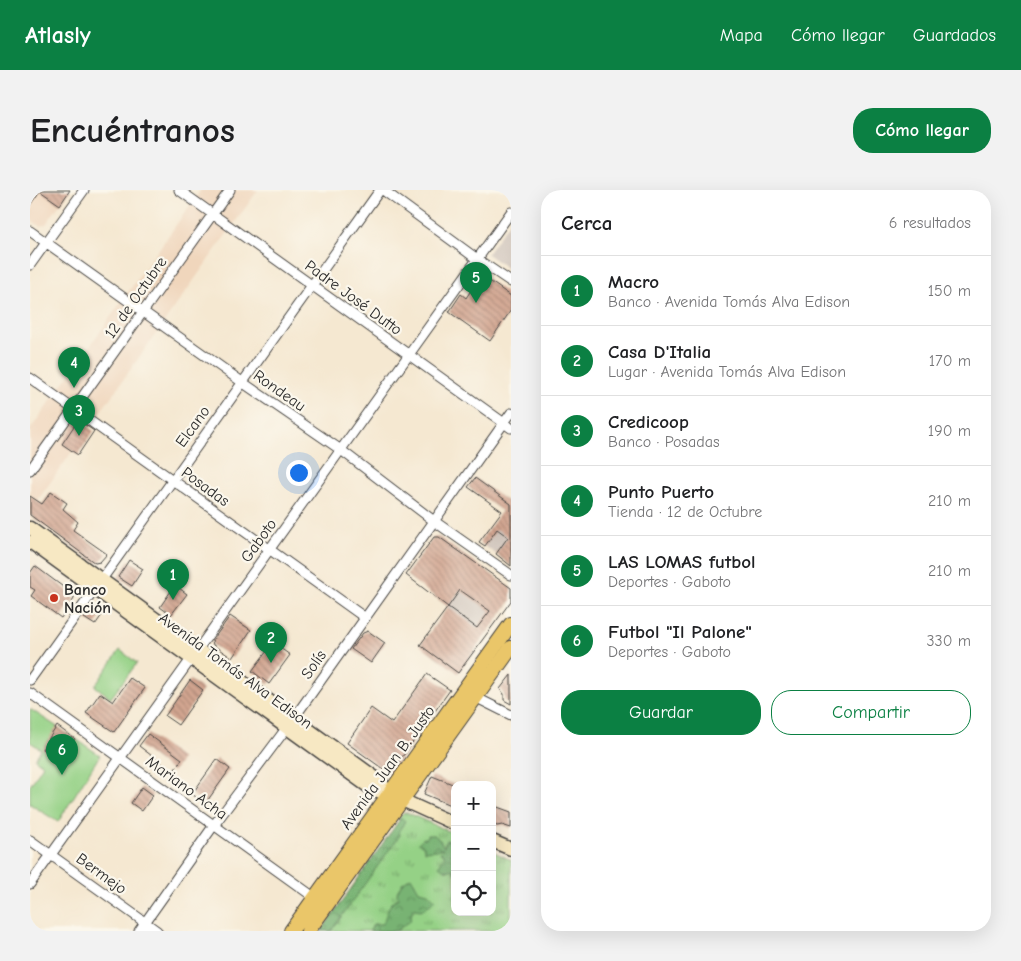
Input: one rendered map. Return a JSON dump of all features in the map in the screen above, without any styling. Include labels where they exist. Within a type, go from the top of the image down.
[{"type":"main road","name":"Avenida Tomás Alva Edison","points":[[30,528],[98,584],[377,786],[396,797]]},
{"type":"main road","name":"Avenida Tomás Alva Edison","points":[[30,542],[98,584]]},
{"type":"main road","name":"Avenida Juan B. Justo","points":[[291,931],[321,902],[469,694],[511,624]]},
{"type":"main road","name":"Avenida Juan B. Justo","points":[[469,694],[511,648]]},
{"type":"main road","points":[[396,797],[451,822]]},
{"type":"main road","points":[[496,843],[511,849]]},
{"type":"main road","name":"Avenida Juan B. Justo","points":[[308,931],[321,902]]},
{"type":"street","points":[[30,265],[84,190]]},
{"type":"street","name":"Padre José Dutto","points":[[179,190],[507,426]]},
{"type":"street","name":"12 de Octubre","points":[[30,470],[230,190]]},
{"type":"street","points":[[381,190],[511,282]]},
{"type":"street","name":"Elcano","points":[[30,680],[381,190]]},
{"type":"street","name":"Gaboto","points":[[30,884],[511,212]]},
{"type":"street","name":"Rondeau","points":[[30,231],[341,450],[434,521],[511,575]]},
{"type":"street","name":"Posadas","points":[[30,378],[364,618]]},
{"type":"street","name":"Solís","points":[[139,931],[434,521],[507,426],[511,413]]},
{"type":"street","name":"Mariano Acha","points":[[30,692],[321,902]]},
{"type":"street","points":[[469,694],[511,715]]},
{"type":"street","name":"Bermejo","points":[[30,840],[157,931]]},
{"type":"shaded area","points":[[30,190],[70,190],[46,224],[40,226],[30,219]]},
{"type":"shaded area","points":[[201,190],[258,190],[30,511],[30,430]]},
{"type":"shaded area","points":[[511,220],[511,271],[487,254]]},
{"type":"shaded area","points":[[502,511],[511,517],[511,534],[496,554],[479,542]]},
{"type":"shaded area","points":[[478,566],[508,586],[477,628],[448,607]]},
{"type":"green space","points":[[120,650],[137,663],[111,698],[95,686]]},
{"type":"green space","points":[[30,709],[100,755],[58,822],[30,804],[30,786],[43,765],[35,759],[41,749],[30,742]]},
{"type":"green space","points":[[404,813],[408,813],[451,832],[451,916],[496,916],[496,853],[511,860],[511,931],[322,931],[401,821],[398,819]]},
{"type":"green space","points":[[400,819],[405,821],[399,831],[400,835],[331,931],[321,931]]},
{"type":"green space","points":[[427,835],[434,835],[444,847],[446,840],[451,841],[451,870],[446,870],[439,866],[445,855],[440,853],[443,848],[424,851],[424,846],[418,843],[423,838],[427,838]]},
{"type":"green space","points":[[411,877],[419,891],[428,893],[435,900],[423,910],[413,908],[410,921],[396,931],[370,931],[373,924],[383,924],[390,905],[399,898],[397,892],[402,883]]},
{"type":"building","points":[[30,190],[70,190],[60,205],[40,191],[30,205]]},
{"type":"building","points":[[481,275],[511,296],[511,310],[490,341],[449,312],[461,294],[466,298]]},
{"type":"building","points":[[78,420],[94,431],[78,455],[62,444]]},
{"type":"building","points":[[475,478],[511,504],[511,566],[496,554],[508,537],[497,529],[485,546],[479,542],[502,511],[468,487]]},
{"type":"building","points":[[51,492],[67,503],[63,509],[78,522],[73,530],[107,554],[100,562],[95,563],[30,515],[30,496],[42,504]]},
{"type":"building","points":[[434,537],[439,537],[511,588],[511,601],[458,673],[420,645],[448,607],[406,575]],"holes":[[[460,590],[490,611],[477,628],[448,607]]]},
{"type":"building","points":[[129,560],[143,569],[132,586],[118,577]]},
{"type":"building","name":"Banco Nación","points":[[35,566],[74,595],[74,599],[61,618],[31,596],[35,590],[30,587],[30,573]]},
{"type":"building","points":[[175,585],[187,594],[171,615],[160,607]]},
{"type":"building","points":[[89,610],[95,610],[102,615],[95,625],[84,618]]},
{"type":"building","points":[[230,616],[251,630],[232,658],[213,645],[212,641]]},
{"type":"building","points":[[368,631],[385,643],[371,663],[351,649],[363,633]]},
{"type":"building","points":[[273,643],[290,655],[269,684],[252,671]]},
{"type":"building","points":[[427,674],[450,690],[390,774],[347,743],[371,708],[392,723]]},
{"type":"building","points":[[511,675],[511,704],[504,700],[504,694],[500,689]]},
{"type":"building","points":[[130,678],[145,688],[114,732],[86,713],[100,693],[113,702]]},
{"type":"building","points":[[190,680],[203,690],[178,725],[165,716]]},
{"type":"building","points":[[57,726],[75,739],[68,748],[58,741],[49,754],[42,749]]},
{"type":"building","points":[[148,734],[182,759],[173,772],[139,746]]},
{"type":"building","points":[[217,759],[230,769],[205,804],[192,794]]},
{"type":"building","points":[[432,776],[451,783],[451,805],[424,794]]},
{"type":"building","points":[[142,787],[153,795],[142,811],[131,803]]},
{"type":"building","points":[[496,806],[511,812],[511,828],[502,825],[497,826]]},
{"type":"place","name":"LAS LOMAS futbol","points":[[476,303]]},
{"type":"place","name":"Punto Puerto","points":[[74,388]]},
{"type":"place","name":"Credicoop","points":[[79,436]]},
{"type":"place","name":"Banco Nación","points":[[54,598]]},
{"type":"place","name":"Macro","points":[[173,600]]},
{"type":"place","name":"Casa D'Italia","points":[[271,663]]},
{"type":"place","name":"Futbol \"Il Palone\"","points":[[62,775]]}]
